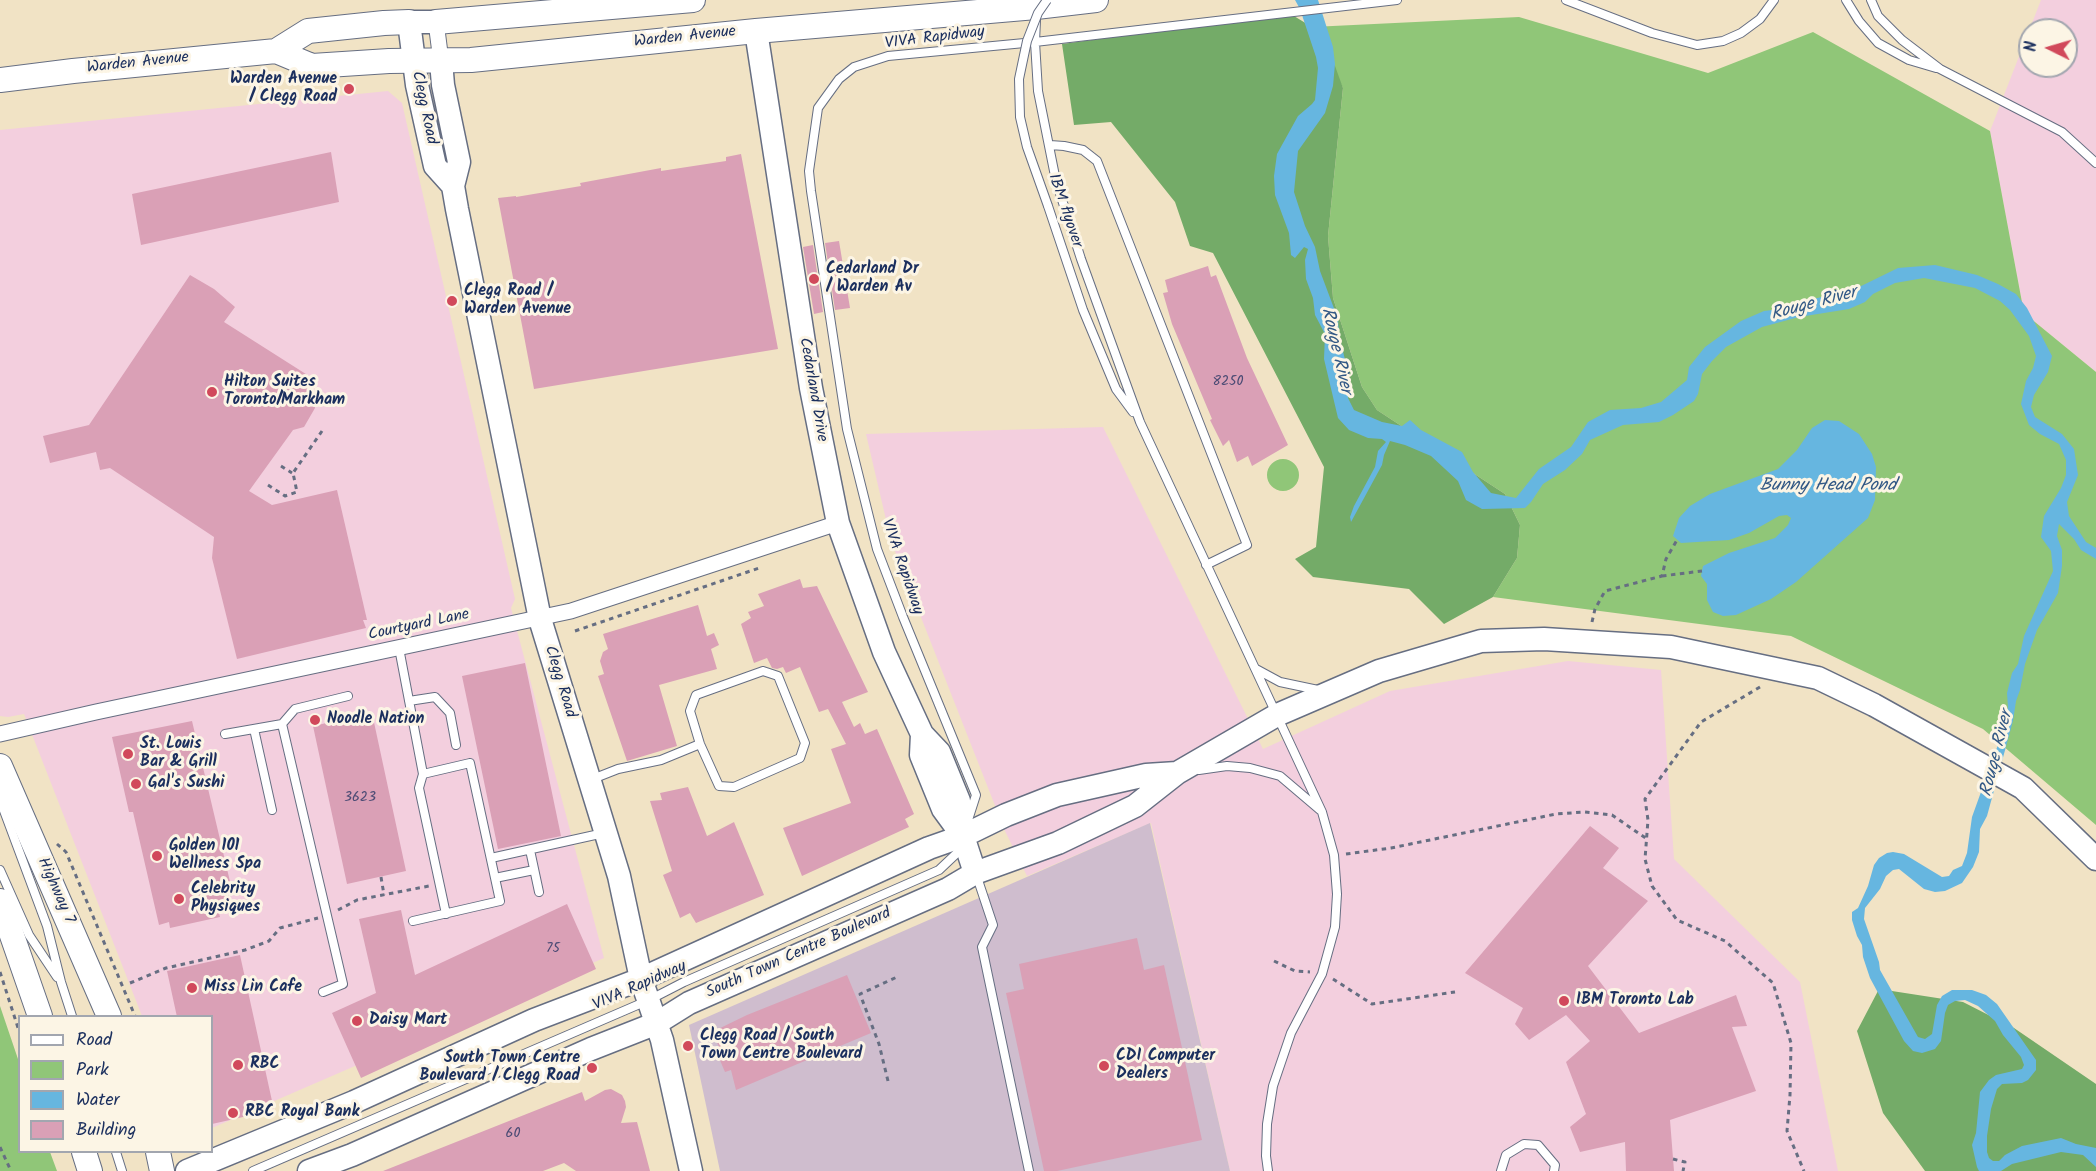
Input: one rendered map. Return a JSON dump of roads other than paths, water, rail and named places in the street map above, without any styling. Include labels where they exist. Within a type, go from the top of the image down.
[{"type":"main road","name":"Warden Avenue","points":[[436,22],[693,0]]},
{"type":"main road","name":"Warden Avenue","points":[[276,51],[312,66],[471,60],[1096,0]]},
{"type":"main road","name":"Warden Avenue","points":[[0,80],[276,51],[308,31],[409,22]]},
{"type":"main road","name":"Highway 7","points":[[0,765],[108,1015]]},
{"type":"main road","points":[[0,901],[39,1015]]},
{"type":"main road","points":[[84,1153],[90,1171]]},
{"type":"main road","points":[[158,1153],[162,1171]]},
{"type":"street","name":"Warden Avenue","points":[[409,22],[436,22]]},
{"type":"street","name":"Clegg Road","points":[[409,22],[417,85],[435,166],[453,186]]},
{"type":"street","name":"Clegg Road","points":[[436,22],[443,85],[459,162],[453,186],[540,618],[619,876],[645,989],[657,1023],[691,1171]]},
{"type":"street","name":"Cedarland Drive","points":[[756,31],[811,388],[838,523],[884,651],[922,734],[939,752],[959,801],[963,836],[975,873]]},
{"type":"street","name":"Courtyard Lane","points":[[0,734],[107,709],[571,611],[838,523]]},
{"type":"street","name":"South Town Centre Boulevard","points":[[309,1171],[354,1163],[591,1049],[657,1023],[688,1002],[948,889],[975,873],[1058,843],[1134,806],[1177,773],[1277,715],[1378,671],[1481,641],[1544,639],[1671,647],[1818,678],[1874,705],[2023,788],[2096,859]]},
{"type":"street","points":[[187,1171],[354,1102],[534,1020],[645,989],[929,848],[963,836],[1027,807],[1057,795],[1146,775],[1177,773]]},
{"type":"street","points":[[1084,789],[1095,804],[1100,822]]},
{"type":"lane","name":"VIVA Rapidway","points":[[963,836],[976,795],[903,617],[878,549],[847,429],[809,171],[818,108],[839,79],[854,68],[888,56],[1035,42],[1397,0]]},
{"type":"lane","points":[[1566,0],[1653,33],[1697,45],[1723,41],[1741,33],[1760,19],[1774,0]]},
{"type":"lane","points":[[1846,0],[1859,21],[1878,43],[1909,60],[1940,69],[2062,132],[2096,163]]},
{"type":"lane","points":[[1871,0],[1878,16],[1894,32],[1940,69]]},
{"type":"lane","points":[[1042,4],[1035,42],[1038,91],[1056,181],[1081,259],[1140,422],[1322,812],[1334,855],[1337,894],[1335,927],[1322,974],[1291,1033],[1273,1086],[1267,1124],[1268,1171]]},
{"type":"lane","name":"IBM flyover","points":[[1042,4],[1027,41],[1019,79],[1020,117],[1083,310],[1116,389],[1140,422]]},
{"type":"lane","points":[[1050,145],[1083,150],[1097,161],[1246,545],[1206,565]]},
{"type":"lane","points":[[399,648],[423,774],[419,789],[446,914]]},
{"type":"lane","points":[[1255,668],[1280,682],[1328,693]]},
{"type":"lane","points":[[763,671],[778,676],[805,743],[800,758],[734,787],[719,786],[700,744],[690,711],[696,695],[763,671]]},
{"type":"lane","points":[[225,734],[282,724],[295,709],[348,696]]},
{"type":"lane","points":[[409,701],[435,697],[450,713],[456,745]]},
{"type":"lane","points":[[282,724],[343,984],[323,992]]},
{"type":"lane","points":[[254,729],[273,810]]},
{"type":"lane","points":[[589,780],[618,769],[661,760],[700,744]]},
{"type":"lane","points":[[413,921],[500,901],[470,763],[423,774]]},
{"type":"lane","points":[[1177,773],[1227,766],[1250,768],[1280,776],[1322,812]]},
{"type":"lane","points":[[0,792],[3,808],[47,926],[71,1015]]},
{"type":"lane","points":[[491,858],[605,833]]},
{"type":"lane","points":[[530,850],[539,892]]},
{"type":"lane","points":[[0,870],[29,935],[61,982]]},
{"type":"lane","points":[[495,878],[534,870]]},
{"type":"lane","points":[[975,873],[993,925],[982,947],[1029,1171]]},
{"type":"lane","name":"VIVA Rapidway","points":[[253,1171],[645,989]]},
{"type":"lane","points":[[1501,1171],[1506,1155],[1524,1144],[1538,1145],[1555,1165],[1554,1171]]},
{"type":"lane","points":[[116,1153],[122,1171]]},
{"type":"water","name":"Rouge River","points":[[1295,0],[1318,0],[1333,47],[1335,64],[1333,86],[1325,113],[1298,151],[1294,192],[1305,226],[1315,247],[1320,271],[1338,319],[1339,335],[1348,372],[1348,398],[1354,410],[1382,422],[1402,426],[1410,420],[1421,430],[1462,452],[1473,472],[1491,493],[1516,498],[1539,469],[1571,447],[1588,422],[1610,410],[1641,408],[1661,402],[1687,380],[1689,367],[1705,347],[1741,321],[1764,311],[1789,308],[1809,300],[1855,289],[1898,268],[1935,265],[1977,275],[1998,284],[2016,294],[2027,308],[2052,356],[2048,372],[2034,395],[2031,407],[2035,417],[2062,434],[2074,449],[2078,475],[2067,502],[2069,516],[2086,542],[2096,548],[2096,559],[2081,550],[2059,524],[2057,536],[2062,550],[2062,566],[2058,593],[2037,630],[2025,664],[2013,721],[1987,816],[1980,829],[1979,852],[1973,867],[1962,883],[1945,891],[1935,892],[1924,889],[1899,869],[1893,870],[1886,876],[1880,889],[1865,908],[1864,919],[1880,970],[1918,1037],[1925,1039],[1932,1034],[1937,1005],[1942,996],[1952,990],[1972,990],[1986,995],[1997,1004],[2036,1060],[2036,1070],[2028,1080],[2022,1083],[2002,1084],[1997,1089],[1987,1136],[1989,1158],[1999,1161],[2022,1146],[2061,1138],[2096,1148],[2096,1167],[2083,1155],[2061,1152],[2012,1164],[2001,1171],[1979,1171],[1972,1145],[1976,1133],[1980,1092],[1996,1075],[2022,1069],[2024,1065],[2021,1057],[1995,1021],[1978,1006],[1965,1000],[1955,1001],[1948,1005],[1941,1041],[1935,1049],[1922,1053],[1913,1051],[1904,1041],[1870,978],[1863,957],[1862,945],[1852,920],[1852,912],[1858,908],[1874,865],[1887,853],[1904,854],[1942,877],[1949,876],[1953,870],[1962,866],[1967,853],[1972,817],[2004,728],[2008,707],[2007,693],[2012,673],[2018,664],[2024,636],[2053,571],[2051,551],[2041,537],[2044,516],[2066,475],[2066,460],[2059,444],[2029,425],[2021,404],[2026,381],[2036,356],[2029,336],[2010,310],[2000,301],[1975,288],[1924,278],[1895,283],[1849,309],[1799,317],[1762,327],[1726,347],[1702,374],[1698,394],[1694,401],[1659,422],[1623,425],[1590,440],[1582,454],[1565,470],[1543,484],[1525,508],[1482,509],[1466,500],[1458,481],[1431,456],[1390,441],[1382,465],[1351,522],[1350,517],[1354,506],[1375,467],[1378,451],[1386,442],[1349,430],[1338,418],[1324,359],[1325,334],[1315,315],[1313,298],[1306,279],[1305,260],[1308,249],[1304,247],[1295,258],[1291,255],[1289,233],[1275,195],[1274,176],[1277,154],[1298,116],[1315,100],[1318,68],[1316,57]]},
{"type":"water","name":"Bunny Head Pond","points":[[1825,420],[1839,421],[1859,434],[1872,454],[1876,467],[1875,500],[1868,518],[1796,582],[1771,599],[1736,615],[1723,616],[1713,612],[1707,600],[1707,584],[1701,576],[1703,566],[1729,553],[1775,538],[1788,525],[1791,518],[1787,515],[1779,516],[1749,533],[1729,540],[1681,543],[1673,536],[1679,518],[1690,506],[1710,494],[1778,469],[1797,450],[1812,428]]},
{"type":"place","name":"Warden Avenue / Clegg Road","points":[[349,89]]},
{"type":"place","name":"Cedarland Dr / Warden Av","points":[[814,279]]},
{"type":"place","name":"Clegg Road / Warden Avenue","points":[[452,301]]},
{"type":"place","name":"Hilton Suites Toronto/Markham","points":[[212,392]]},
{"type":"place","name":"Noodle Nation","points":[[315,720]]},
{"type":"place","name":"St. Louis Bar & Grill","points":[[128,754]]},
{"type":"place","name":"Gal's Sushi","points":[[136,784]]},
{"type":"place","name":"Golden 101 Wellness Spa","points":[[157,856]]},
{"type":"place","name":"Celebrity Physiques","points":[[179,899]]},
{"type":"place","name":"Miss Lin Cafe","points":[[192,988]]},
{"type":"place","name":"IBM Toronto Lab","points":[[1564,1001]]},
{"type":"place","name":"Daisy Mart","points":[[357,1021]]},
{"type":"place","name":"Clegg Road / South Town Centre Boulevard","points":[[688,1046]]},
{"type":"place","name":"RBC","points":[[238,1065]]},
{"type":"place","name":"CDI Computer Dealers","points":[[1104,1066]]},
{"type":"place","name":"South Town Centre Boulevard / Clegg Road","points":[[592,1068]]},
{"type":"place","name":"RBC Royal Bank","points":[[233,1113]]}]
